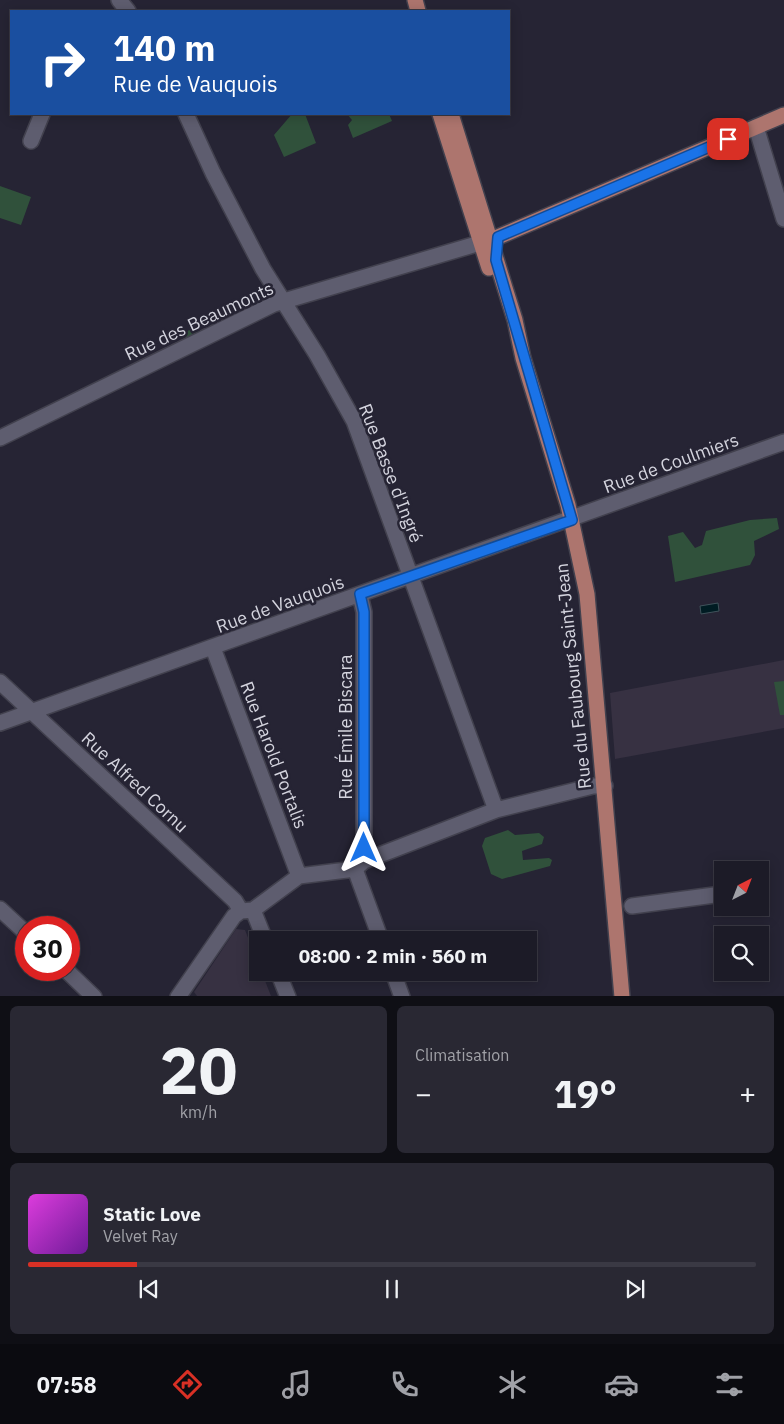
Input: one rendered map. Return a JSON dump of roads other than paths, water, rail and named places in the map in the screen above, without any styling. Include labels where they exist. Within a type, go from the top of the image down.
[{"type":"main road","name":"Rue du Faubourg Saint-Jean","points":[[440,115],[487,236]]},
{"type":"main road","name":"Rue du Faubourg Saint-Jean","points":[[451,115],[487,236],[510,329],[523,358],[572,520],[587,594],[622,996]]},
{"type":"main road","points":[[487,236],[784,115]]},
{"type":"street","points":[[31,141],[42,115]]},
{"type":"street","name":"Rue Basse d'Ingré","points":[[186,115],[213,173],[250,243],[354,421],[496,810]]},
{"type":"street","points":[[756,127],[784,218]]},
{"type":"street","name":"Rue des Beaumonts","points":[[0,438],[190,344],[284,301],[487,236]]},
{"type":"street","name":"Rue de Coulmiers","points":[[572,520],[784,442]]},
{"type":"street","name":"Rue de Vauquois","points":[[0,723],[572,520]]},
{"type":"street","name":"Rue Émile Biscara","points":[[359,865],[364,612],[360,594]]},
{"type":"street","name":"Rue Harold Portalis","points":[[213,648],[299,876]]},
{"type":"street","name":"Rue Alfred Cornu","points":[[0,682],[247,911],[259,931]]},
{"type":"street","points":[[178,996],[230,921],[299,876],[359,865],[496,810],[593,786],[605,786]]},
{"type":"street","points":[[359,865],[378,931]]},
{"type":"street","points":[[630,906],[714,895]]},
{"type":"street","points":[[0,909],[15,923]]},
{"type":"street","points":[[78,981],[94,996]]},
{"type":"street","points":[[282,981],[288,996]]},
{"type":"street","points":[[396,981],[402,996]]},
{"type":"water","points":[[718,603],[719,611],[701,614],[700,606]]}]
